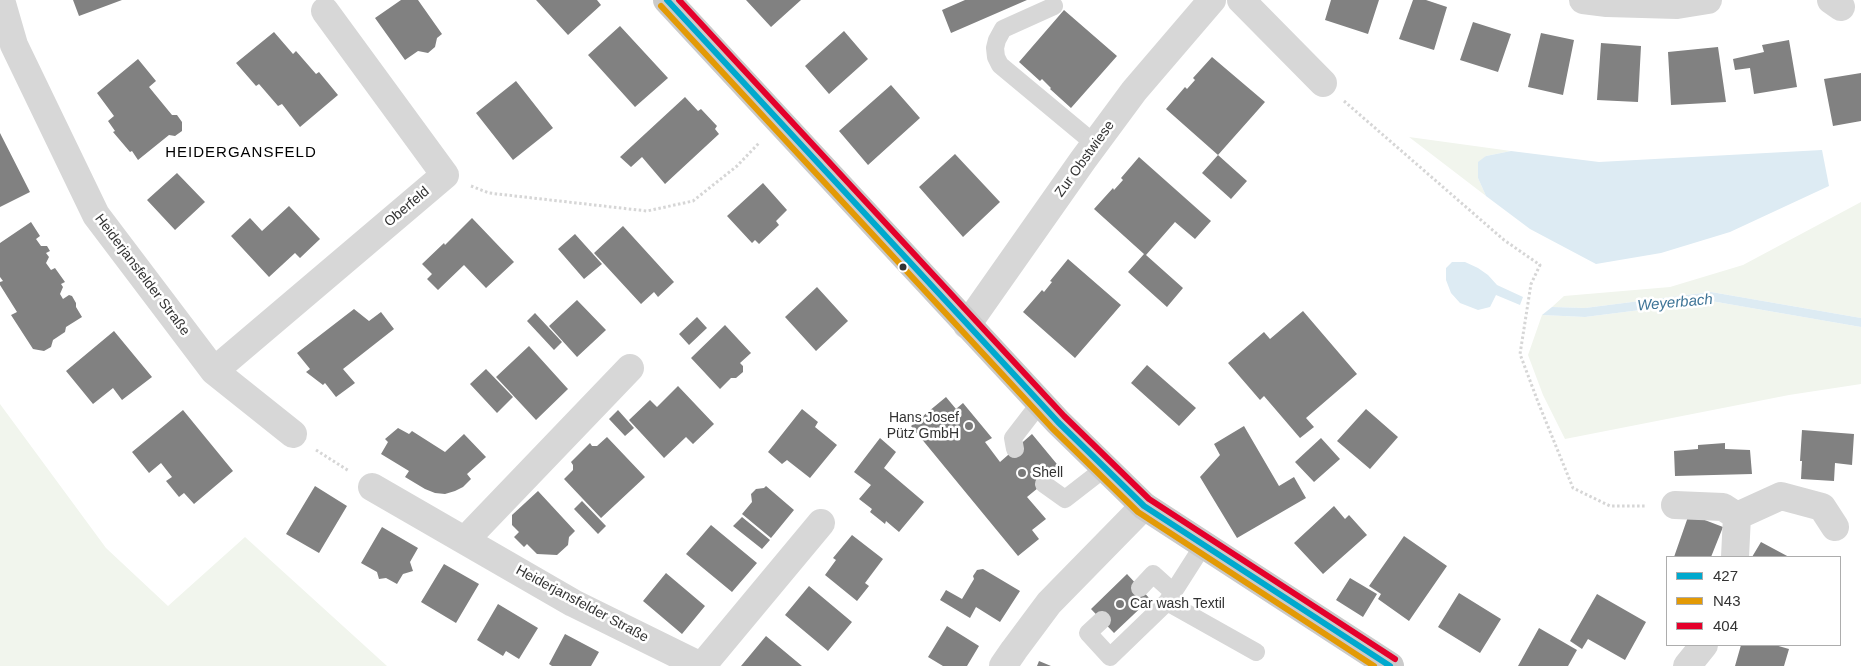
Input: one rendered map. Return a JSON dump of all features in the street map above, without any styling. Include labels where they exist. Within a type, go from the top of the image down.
[{"type":"main road","points":[[667,0],[1040,403],[1144,506],[1390,666]]},
{"type":"street","name":"Heiderjansfelder Straße","points":[[1,0],[14,45],[96,215],[214,371],[293,434]]},
{"type":"street","name":"Zur Obstwiese","points":[[967,325],[1134,91],[1212,0]]},
{"type":"street","points":[[1241,0],[1323,83]]},
{"type":"street","points":[[1588,0],[1607,3],[1677,5],[1708,0]]},
{"type":"street","points":[[325,11],[445,175]]},
{"type":"street","name":"Oberfeld","points":[[214,371],[445,175]]},
{"type":"street","points":[[466,539],[630,368]]},
{"type":"street","name":"Heiderjansfelder Straße","points":[[372,487],[466,539],[573,603],[701,666],[821,523]]},
{"type":"street","points":[[1737,516],[1780,496],[1822,507],[1835,527]]},
{"type":"street","points":[[1675,505],[1723,507],[1737,516]]},
{"type":"street","points":[[1003,666],[1050,603],[1144,506]]},
{"type":"street","points":[[1735,556],[1737,516]]},
{"type":"street","points":[[1687,666],[1703,646]]},
{"type":"lane","points":[[1054,6],[1003,29],[995,48],[996,57],[1000,65],[1095,144]]},
{"type":"lane","points":[[1015,449],[1013,438],[1040,403]]},
{"type":"lane","points":[[1044,484],[1065,499],[1105,468]]},
{"type":"lane","points":[[1102,620],[1088,633],[1110,657],[1170,597],[1204,544]]},
{"type":"lane","points":[[1140,588],[1153,574],[1170,597],[1256,652]]},
{"type":"path","points":[[1323,83],[1504,240],[1540,265],[1531,284],[1520,354],[1574,488],[1610,506],[1675,505]]},
{"type":"path","points":[[445,175],[488,193],[647,211],[693,201],[737,166],[779,122]]},
{"type":"path","points":[[293,434],[372,487]]},
{"type":"shaded area","points":[[1409,137],[1511,151],[1486,156],[1478,178],[1486,196]]},
{"type":"shaded area","points":[[1861,202],[1861,318],[1711,292],[1585,308],[1552,307],[1564,296],[1670,287],[1743,265]]},
{"type":"shaded area","points":[[1711,301],[1861,327],[1861,384],[1789,395],[1565,439],[1543,395],[1528,355],[1542,315],[1585,317]]},
{"type":"shaded area","points":[[0,404],[106,548],[168,606],[245,537],[387,666],[0,666]]},
{"type":"water","points":[[1822,150],[1829,186],[1730,232],[1661,253],[1596,264],[1530,229],[1486,196],[1478,178],[1478,162],[1486,156],[1511,151],[1599,162]]},
{"type":"water","points":[[1452,262],[1465,262],[1478,268],[1497,285],[1523,297],[1520,305],[1496,295],[1490,307],[1478,310],[1460,303],[1451,293],[1446,280],[1446,268]]},
{"type":"water","name":"Weyerbach","points":[[1711,292],[1861,318],[1861,327],[1711,301],[1585,317],[1542,315],[1552,307],[1585,308]]},
{"type":"building","points":[[73,0],[122,0],[79,16]]},
{"type":"building","points":[[401,0],[418,0],[442,34],[437,38],[435,47],[428,53],[418,51],[405,60],[375,18]]},
{"type":"building","points":[[536,0],[597,0],[601,5],[568,35]]},
{"type":"building","points":[[746,0],[801,0],[771,27]]},
{"type":"building","points":[[965,0],[1027,0],[951,33],[942,10]]},
{"type":"building","points":[[1331,0],[1379,0],[1368,34],[1325,20]]},
{"type":"building","points":[[1413,0],[1426,0],[1447,7],[1434,50],[1399,39]]},
{"type":"building","points":[[1064,10],[1117,56],[1071,108],[1042,79],[1040,81],[1019,62]]},
{"type":"building","points":[[1473,22],[1511,34],[1498,72],[1460,60]]},
{"type":"building","points":[[620,26],[668,78],[635,107],[588,55]]},
{"type":"building","points":[[844,31],[868,59],[829,94],[805,66]]},
{"type":"building","points":[[274,32],[293,54],[296,51],[316,74],[319,72],[338,95],[300,127],[282,104],[278,106],[259,84],[256,86],[236,63]]},
{"type":"building","points":[[1541,33],[1574,40],[1563,95],[1528,87]]},
{"type":"building","points":[[1789,40],[1797,87],[1754,94],[1750,68],[1735,70],[1733,59],[1764,52],[1762,45]]},
{"type":"building","points":[[1601,43],[1641,46],[1638,102],[1597,100]]},
{"type":"building","points":[[1718,47],[1726,102],[1671,105],[1668,52]]},
{"type":"building","points":[[1212,57],[1265,102],[1218,155],[1166,109],[1185,87],[1187,89],[1195,80],[1193,78]]},
{"type":"building","points":[[138,59],[156,81],[149,87],[172,115],[177,115],[182,122],[182,131],[175,136],[169,135],[138,160],[132,151],[130,152],[113,132],[115,131],[108,121],[114,116],[97,93]]},
{"type":"building","points":[[1861,73],[1861,121],[1833,126],[1824,79]]},
{"type":"building","points":[[516,81],[553,128],[513,160],[476,113]]},
{"type":"building","points":[[891,85],[920,118],[868,165],[839,131]]},
{"type":"building","points":[[685,97],[698,111],[701,109],[717,126],[715,129],[719,134],[665,184],[642,157],[631,167],[620,157]]},
{"type":"building","points":[[0,133],[30,192],[0,207]]},
{"type":"building","points":[[955,154],[1000,202],[963,237],[919,187]]},
{"type":"building","points":[[1218,155],[1247,181],[1231,199],[1202,173]]},
{"type":"building","points":[[1139,157],[1211,221],[1195,239],[1175,222],[1146,255],[1183,288],[1167,307],[1128,272],[1144,254],[1094,209],[1123,180],[1121,178]]},
{"type":"building","points":[[177,173],[205,202],[175,230],[147,200]]},
{"type":"building","points":[[763,183],[787,210],[776,221],[779,225],[759,244],[755,240],[752,243],[727,216]]},
{"type":"building","points":[[289,206],[320,239],[300,258],[295,253],[269,277],[231,236],[250,218],[262,231]]},
{"type":"building","points":[[472,218],[514,262],[486,288],[464,265],[438,290],[427,279],[432,274],[422,264],[444,243],[445,245]]},
{"type":"building","points":[[31,222],[40,236],[36,239],[41,246],[47,246],[50,251],[46,253],[49,257],[46,263],[51,270],[55,268],[65,282],[61,284],[63,287],[60,294],[63,299],[69,295],[72,296],[82,317],[66,327],[65,332],[53,340],[51,347],[44,351],[33,349],[11,315],[17,312],[0,285],[0,282],[3,281],[0,277],[0,243]]},
{"type":"building","points":[[623,226],[674,282],[658,297],[654,292],[641,304],[594,253]]},
{"type":"building","points":[[575,234],[602,264],[584,279],[558,249]]},
{"type":"building","points":[[1068,259],[1121,305],[1075,358],[1023,312],[1042,290],[1044,292],[1052,282],[1050,281]]},
{"type":"building","points":[[817,287],[848,321],[816,351],[785,317]]},
{"type":"building","points":[[577,300],[606,330],[577,357],[549,326]]},
{"type":"building","points":[[354,309],[369,321],[381,312],[394,329],[343,369],[355,383],[336,397],[325,383],[323,385],[306,372],[310,369],[297,353]]},
{"type":"building","points":[[1303,311],[1357,374],[1306,418],[1314,427],[1300,438],[1264,396],[1260,400],[1228,363],[1264,332],[1270,339]]},
{"type":"building","points":[[535,313],[562,342],[554,350],[527,321]]},
{"type":"building","points":[[697,317],[707,328],[689,345],[679,334]]},
{"type":"building","points":[[725,325],[751,353],[740,363],[743,366],[743,372],[736,378],[731,378],[720,389],[691,358]]},
{"type":"building","points":[[114,331],[152,377],[122,400],[113,388],[93,404],[66,371]]},
{"type":"building","points":[[529,346],[568,389],[536,420],[496,377]]},
{"type":"building","points":[[1147,365],[1196,408],[1179,426],[1131,383]]},
{"type":"building","points":[[486,369],[513,397],[497,413],[470,384]]},
{"type":"building","points":[[678,386],[714,424],[693,444],[686,437],[664,458],[629,420],[650,400],[657,407]]},
{"type":"building","points":[[946,397],[956,409],[963,403],[992,438],[985,442],[1000,462],[1032,434],[1061,469],[1027,497],[1046,519],[1032,530],[1039,539],[1018,556],[911,426]]},
{"type":"building","points":[[802,409],[818,422],[815,427],[837,445],[810,478],[787,460],[782,464],[768,452]]},
{"type":"building","points":[[1366,409],[1398,437],[1370,469],[1337,441]]},
{"type":"building","points":[[183,410],[233,471],[194,504],[184,493],[179,497],[166,481],[172,477],[161,463],[149,473],[132,452]]},
{"type":"building","points":[[618,410],[634,428],[625,436],[609,419]]},
{"type":"building","points":[[1244,426],[1279,486],[1294,477],[1306,498],[1237,538],[1200,477],[1220,455],[1214,444]]},
{"type":"building","points":[[398,428],[409,434],[412,431],[445,452],[464,434],[486,457],[467,474],[471,479],[463,487],[445,494],[435,493],[405,477],[409,471],[381,454],[388,442],[385,439]]},
{"type":"building","points":[[1802,430],[1854,434],[1852,465],[1835,463],[1834,481],[1801,479]]},
{"type":"building","points":[[607,437],[645,477],[601,518],[564,479],[573,470],[571,462],[590,443],[592,446],[597,446]]},
{"type":"building","points":[[880,438],[896,452],[884,468],[924,502],[899,532],[886,521],[885,524],[870,512],[872,509],[859,499],[871,485],[854,472]]},
{"type":"building","points":[[1321,438],[1340,459],[1314,482],[1295,462]]},
{"type":"building","points":[[1725,443],[1725,449],[1750,450],[1752,474],[1675,476],[1674,451],[1698,449],[1698,445]]},
{"type":"building","points":[[315,486],[347,506],[319,553],[286,534]]},
{"type":"building","points":[[766,486],[794,510],[771,538],[742,514],[752,502],[751,494],[756,489]]},
{"type":"building","points":[[538,491],[575,531],[569,537],[568,545],[557,555],[537,554],[527,544],[524,547],[514,537],[519,532],[512,525],[512,515]]},
{"type":"building","points":[[582,501],[606,526],[598,534],[574,509]]},
{"type":"building","points":[[1334,506],[1345,519],[1349,515],[1367,535],[1323,574],[1294,543]]},
{"type":"building","points":[[1689,514],[1723,527],[1711,556],[1674,556]]},
{"type":"building","points":[[742,517],[770,540],[762,549],[733,526]]},
{"type":"building","points":[[711,525],[757,563],[732,592],[686,554]]},
{"type":"building","points":[[382,527],[418,548],[410,562],[413,571],[403,574],[397,584],[386,578],[379,579],[377,572],[361,563]]},
{"type":"building","points":[[852,535],[883,559],[865,583],[869,586],[857,601],[825,575],[836,560],[833,558]]},
{"type":"building","points":[[1404,536],[1447,566],[1409,621],[1378,599],[1381,594],[1369,586]]},
{"type":"building","points":[[1761,542],[1787,556],[1753,556]]},
{"type":"building","points":[[444,564],[479,584],[456,623],[421,602]]},
{"type":"building","points":[[983,569],[1020,591],[1000,622],[976,607],[970,618],[940,600],[946,590],[962,599],[977,570]]},
{"type":"building","points":[[666,573],[705,606],[682,634],[643,601]]},
{"type":"building","name":"Car wash Textil","points":[[1127,574],[1150,599],[1114,633],[1091,609]]},
{"type":"building","points":[[1350,578],[1377,594],[1363,617],[1336,600]]},
{"type":"building","points":[[809,586],[852,622],[828,651],[785,615]]},
{"type":"building","points":[[1459,593],[1501,619],[1480,653],[1438,627]]},
{"type":"building","points":[[1597,594],[1646,622],[1625,660],[1588,639],[1582,649],[1570,641]]},
{"type":"building","points":[[498,604],[538,628],[519,659],[506,651],[503,656],[477,640]]},
{"type":"building","points":[[947,626],[979,646],[967,666],[943,666],[928,657]]},
{"type":"building","points":[[1539,628],[1577,650],[1568,666],[1518,666]]},
{"type":"building","points":[[565,634],[599,652],[591,666],[552,666],[549,664]]},
{"type":"building","points":[[766,636],[802,666],[741,666]]},
{"type":"building","points":[[1741,646],[1778,646],[1789,649],[1784,666],[1735,666]]},
{"type":"building","points":[[1039,661],[1051,666],[1037,666]]},
{"type":"transit line","name":"427","points":[[667,0],[1058,422],[1144,506],[1390,666]]},
{"type":"transit line","name":"404","points":[[679,0],[1064,416],[1149,499],[1395,659]]},
{"type":"transit line","name":"N43","points":[[661,6],[1052,428],[1138,512],[1374,666]]},
{"type":"place","name":"Hans Josef Pütz GmbH","points":[[969,426]]},
{"type":"place","name":"Shell","points":[[1022,473]]},
{"type":"place","name":"Car wash Textil","points":[[1120,604]]},
{"type":"district","name":"HEIDERGANSFELD","points":[[241,153]]}]
